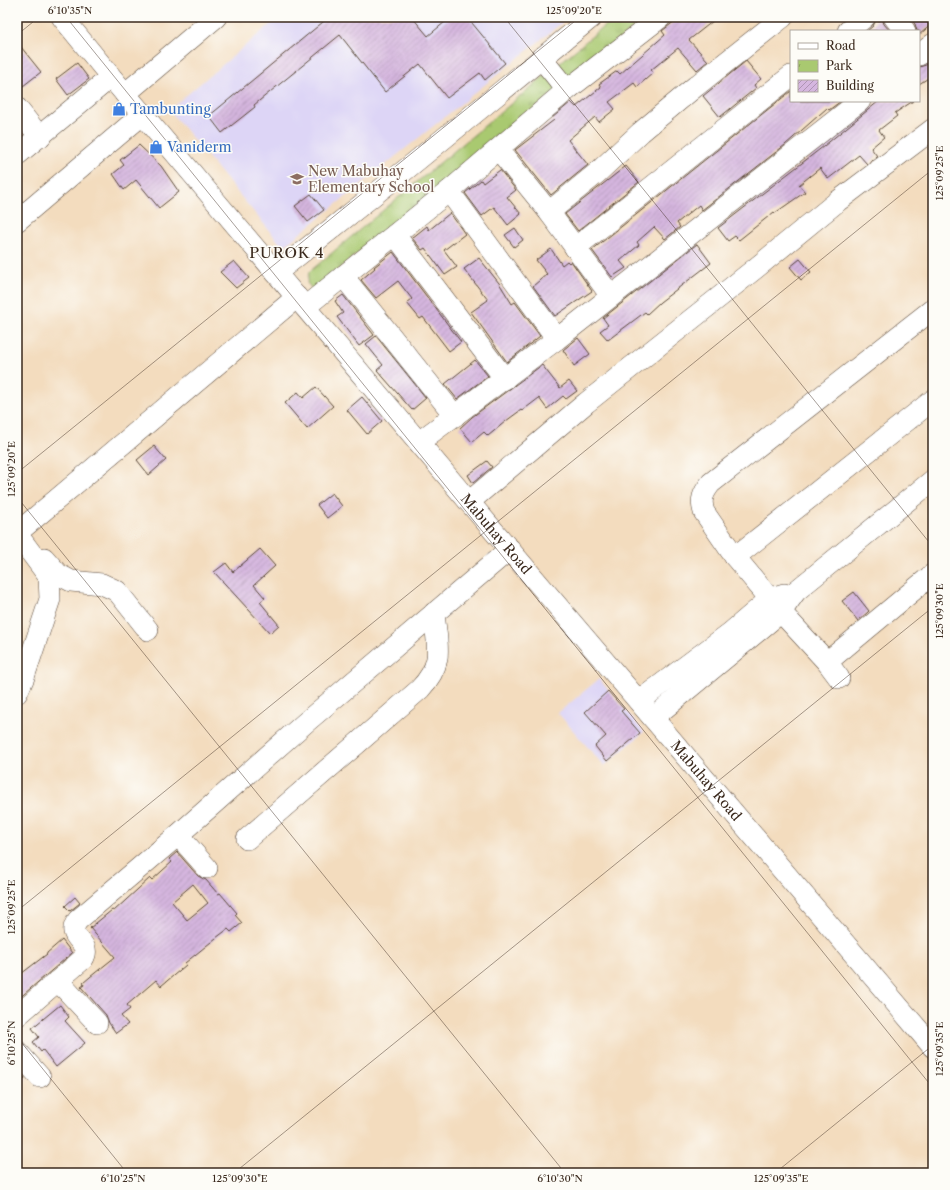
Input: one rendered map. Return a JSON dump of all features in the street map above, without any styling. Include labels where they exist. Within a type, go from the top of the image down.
[{"type":"street","name":"Mabuhay Road","points":[[62,17],[125,94],[469,502],[933,1047]]},
{"type":"street","points":[[276,272],[409,167],[592,17]]},
{"type":"street","points":[[18,532],[301,302],[343,276],[395,235],[499,150],[567,90],[661,17]]},
{"type":"street","points":[[549,212],[597,173],[641,132],[696,86],[783,17]]},
{"type":"street","points":[[849,30],[865,17]]},
{"type":"street","points":[[894,17],[904,30]]},
{"type":"street","points":[[125,94],[206,20]]},
{"type":"street","points":[[541,58],[567,90]]},
{"type":"street","points":[[17,155],[111,77]]},
{"type":"street","points":[[575,248],[790,77]]},
{"type":"street","points":[[419,442],[557,339],[859,102]]},
{"type":"street","points":[[17,108],[40,137]]},
{"type":"street","points":[[17,221],[143,114]]},
{"type":"street","points":[[469,502],[586,403],[838,201],[933,129]]},
{"type":"street","points":[[499,150],[549,212],[611,296]]},
{"type":"street","points":[[449,191],[557,339]]},
{"type":"street","points":[[395,235],[505,379]]},
{"type":"street","points":[[343,276],[455,416]]},
{"type":"street","points":[[933,309],[717,479],[704,491],[701,504],[704,512],[735,557],[833,670],[933,574]]},
{"type":"street","points":[[735,557],[933,400]]},
{"type":"street","points":[[653,718],[735,640],[776,605],[796,591],[933,480]]},
{"type":"street","points":[[18,532],[58,574],[71,581],[102,584],[117,591],[148,630]]},
{"type":"street","points":[[17,693],[24,677],[50,599],[49,577],[18,532]]},
{"type":"street","points":[[17,1016],[83,959],[86,954],[86,949],[73,930],[74,925],[78,920],[178,835],[305,723],[510,549]]},
{"type":"street","points":[[247,839],[427,681],[433,672],[437,660],[438,650],[434,613]]},
{"type":"street","points":[[639,702],[735,640]]},
{"type":"street","points":[[178,835],[207,868]]},
{"type":"street","points":[[58,980],[97,1023]]},
{"type":"street","points":[[17,1051],[40,1077]]},
{"type":"shaded area","name":"New Mabuhay Elementary School","points":[[279,17],[569,17],[283,247],[169,110]]},
{"type":"shaded area","points":[[599,679],[644,732],[604,766],[558,713]]},
{"type":"green space","points":[[615,17],[647,17],[313,290],[307,283],[309,272]]},
{"type":"building","points":[[329,17],[412,17],[428,36],[451,17],[467,17],[505,63],[485,80],[480,73],[447,98],[420,64],[385,92],[340,35],[222,133],[209,116]]},
{"type":"building","points":[[680,17],[718,17],[689,40],[708,61],[697,70],[678,48],[651,70],[653,73],[637,87],[634,83],[609,102],[615,109],[599,122],[595,117],[568,140],[588,165],[551,195],[515,150],[554,120],[552,118],[571,102],[576,107],[601,87],[599,84],[617,71],[620,74],[665,35],[662,31]]},
{"type":"building","points":[[909,17],[933,17],[933,23],[920,34],[920,30],[917,30],[915,24]]},
{"type":"building","points":[[877,18],[879,21],[882,18],[884,24],[889,30],[868,30],[873,26]]},
{"type":"building","points":[[17,42],[41,72],[23,86],[17,78]]},
{"type":"building","points":[[933,59],[933,75],[920,83],[920,67],[926,65]]},
{"type":"building","points":[[746,61],[761,79],[754,85],[756,88],[720,117],[703,96]]},
{"type":"building","points":[[77,63],[89,79],[68,95],[56,79]]},
{"type":"building","points":[[790,92],[790,102],[840,102],[829,110],[827,108],[785,145],[702,210],[699,205],[677,223],[680,227],[665,239],[654,227],[637,242],[639,245],[620,261],[626,268],[612,277],[592,250]]},
{"type":"building","points":[[878,102],[912,102],[895,113],[897,116],[879,130],[884,137],[871,148],[877,156],[867,164],[859,155],[828,179],[820,168],[799,185],[805,192],[775,213],[774,212],[739,240],[735,236],[728,241],[718,228],[824,146]]},
{"type":"building","points":[[139,145],[161,166],[179,192],[159,208],[136,180],[124,190],[113,174],[124,165],[120,160]]},
{"type":"building","points":[[626,166],[639,182],[578,231],[565,214]]},
{"type":"building","points":[[500,170],[516,190],[507,197],[521,214],[508,225],[494,207],[482,216],[465,193],[481,180],[483,183]]},
{"type":"building","points":[[311,194],[324,210],[308,222],[295,206]]},
{"type":"building","points":[[450,213],[465,234],[444,250],[457,267],[445,275],[425,248],[422,250],[412,238],[427,226],[429,230]]},
{"type":"building","points":[[515,228],[523,240],[514,247],[505,235]]},
{"type":"building","points":[[697,244],[711,263],[660,302],[647,314],[645,312],[608,340],[600,331],[608,325],[603,318]]},
{"type":"building","points":[[551,249],[562,265],[567,261],[569,263],[571,261],[592,291],[555,316],[533,286],[547,274],[536,260]]},
{"type":"building","points":[[393,252],[461,342],[449,351],[423,317],[420,319],[407,303],[412,299],[398,281],[376,298],[361,280],[375,268],[374,267]]},
{"type":"building","points":[[479,258],[499,283],[512,304],[515,302],[540,336],[507,362],[471,312],[488,300],[464,269]]},
{"type":"building","points":[[800,259],[811,272],[801,280],[790,267]]},
{"type":"building","points":[[234,261],[249,278],[236,288],[220,272]]},
{"type":"building","points":[[343,295],[374,335],[359,346],[337,317],[343,313],[335,301]]},
{"type":"building","points":[[376,336],[426,398],[412,410],[377,370],[383,365],[366,344]]},
{"type":"building","points":[[578,338],[590,354],[574,366],[563,350]]},
{"type":"building","points":[[475,360],[488,376],[457,399],[445,384]]},
{"type":"building","points":[[542,365],[560,388],[569,381],[577,391],[566,399],[563,396],[547,409],[539,398],[506,421],[488,436],[484,432],[472,442],[460,428],[472,417]]},
{"type":"building","points":[[316,387],[333,406],[307,429],[285,403],[298,392],[303,398]]},
{"type":"building","points":[[362,397],[382,421],[367,434],[347,410]]},
{"type":"building","points":[[154,446],[166,460],[149,475],[137,460]]},
{"type":"building","points":[[487,461],[492,467],[473,483],[468,475]]},
{"type":"building","points":[[332,493],[342,506],[327,518],[317,505]]},
{"type":"building","points":[[260,549],[275,566],[254,585],[265,598],[260,602],[279,625],[270,633],[214,572],[226,563],[233,572]]},
{"type":"building","points":[[854,592],[869,611],[858,621],[842,601]]},
{"type":"building","points":[[608,691],[624,709],[621,711],[640,733],[607,761],[595,746],[606,736],[585,712]]},
{"type":"building","points":[[177,852],[198,876],[206,880],[218,894],[220,893],[237,913],[235,915],[242,923],[231,932],[228,929],[216,938],[185,963],[186,965],[161,986],[156,980],[127,1005],[130,1009],[121,1016],[128,1024],[116,1033],[109,1023],[106,1015],[81,987],[84,985],[83,983],[115,957],[90,928],[112,910],[114,911],[150,878],[152,880],[172,862],[169,859]],"holes":[[[193,884],[208,903],[187,920],[172,902]]]},
{"type":"building","points":[[75,897],[80,903],[70,911],[65,906]]},
{"type":"building","points":[[62,940],[72,953],[17,1000],[17,977],[47,954]]},
{"type":"building","points":[[60,1005],[69,1017],[65,1021],[85,1043],[56,1067],[43,1050],[41,1052],[33,1042],[39,1037],[32,1028]]},
{"type":"building","points":[[17,1069],[25,1078],[22,1081],[17,1074]]},
{"type":"place","name":"Tambunting","points":[[119,109]]},
{"type":"place","name":"Vaniderm","points":[[156,147]]},
{"type":"place","name":"New Mabuhay Elementary School","points":[[297,179]]},
{"type":"district","name":"PUROK 4","points":[[287,253]]}]
